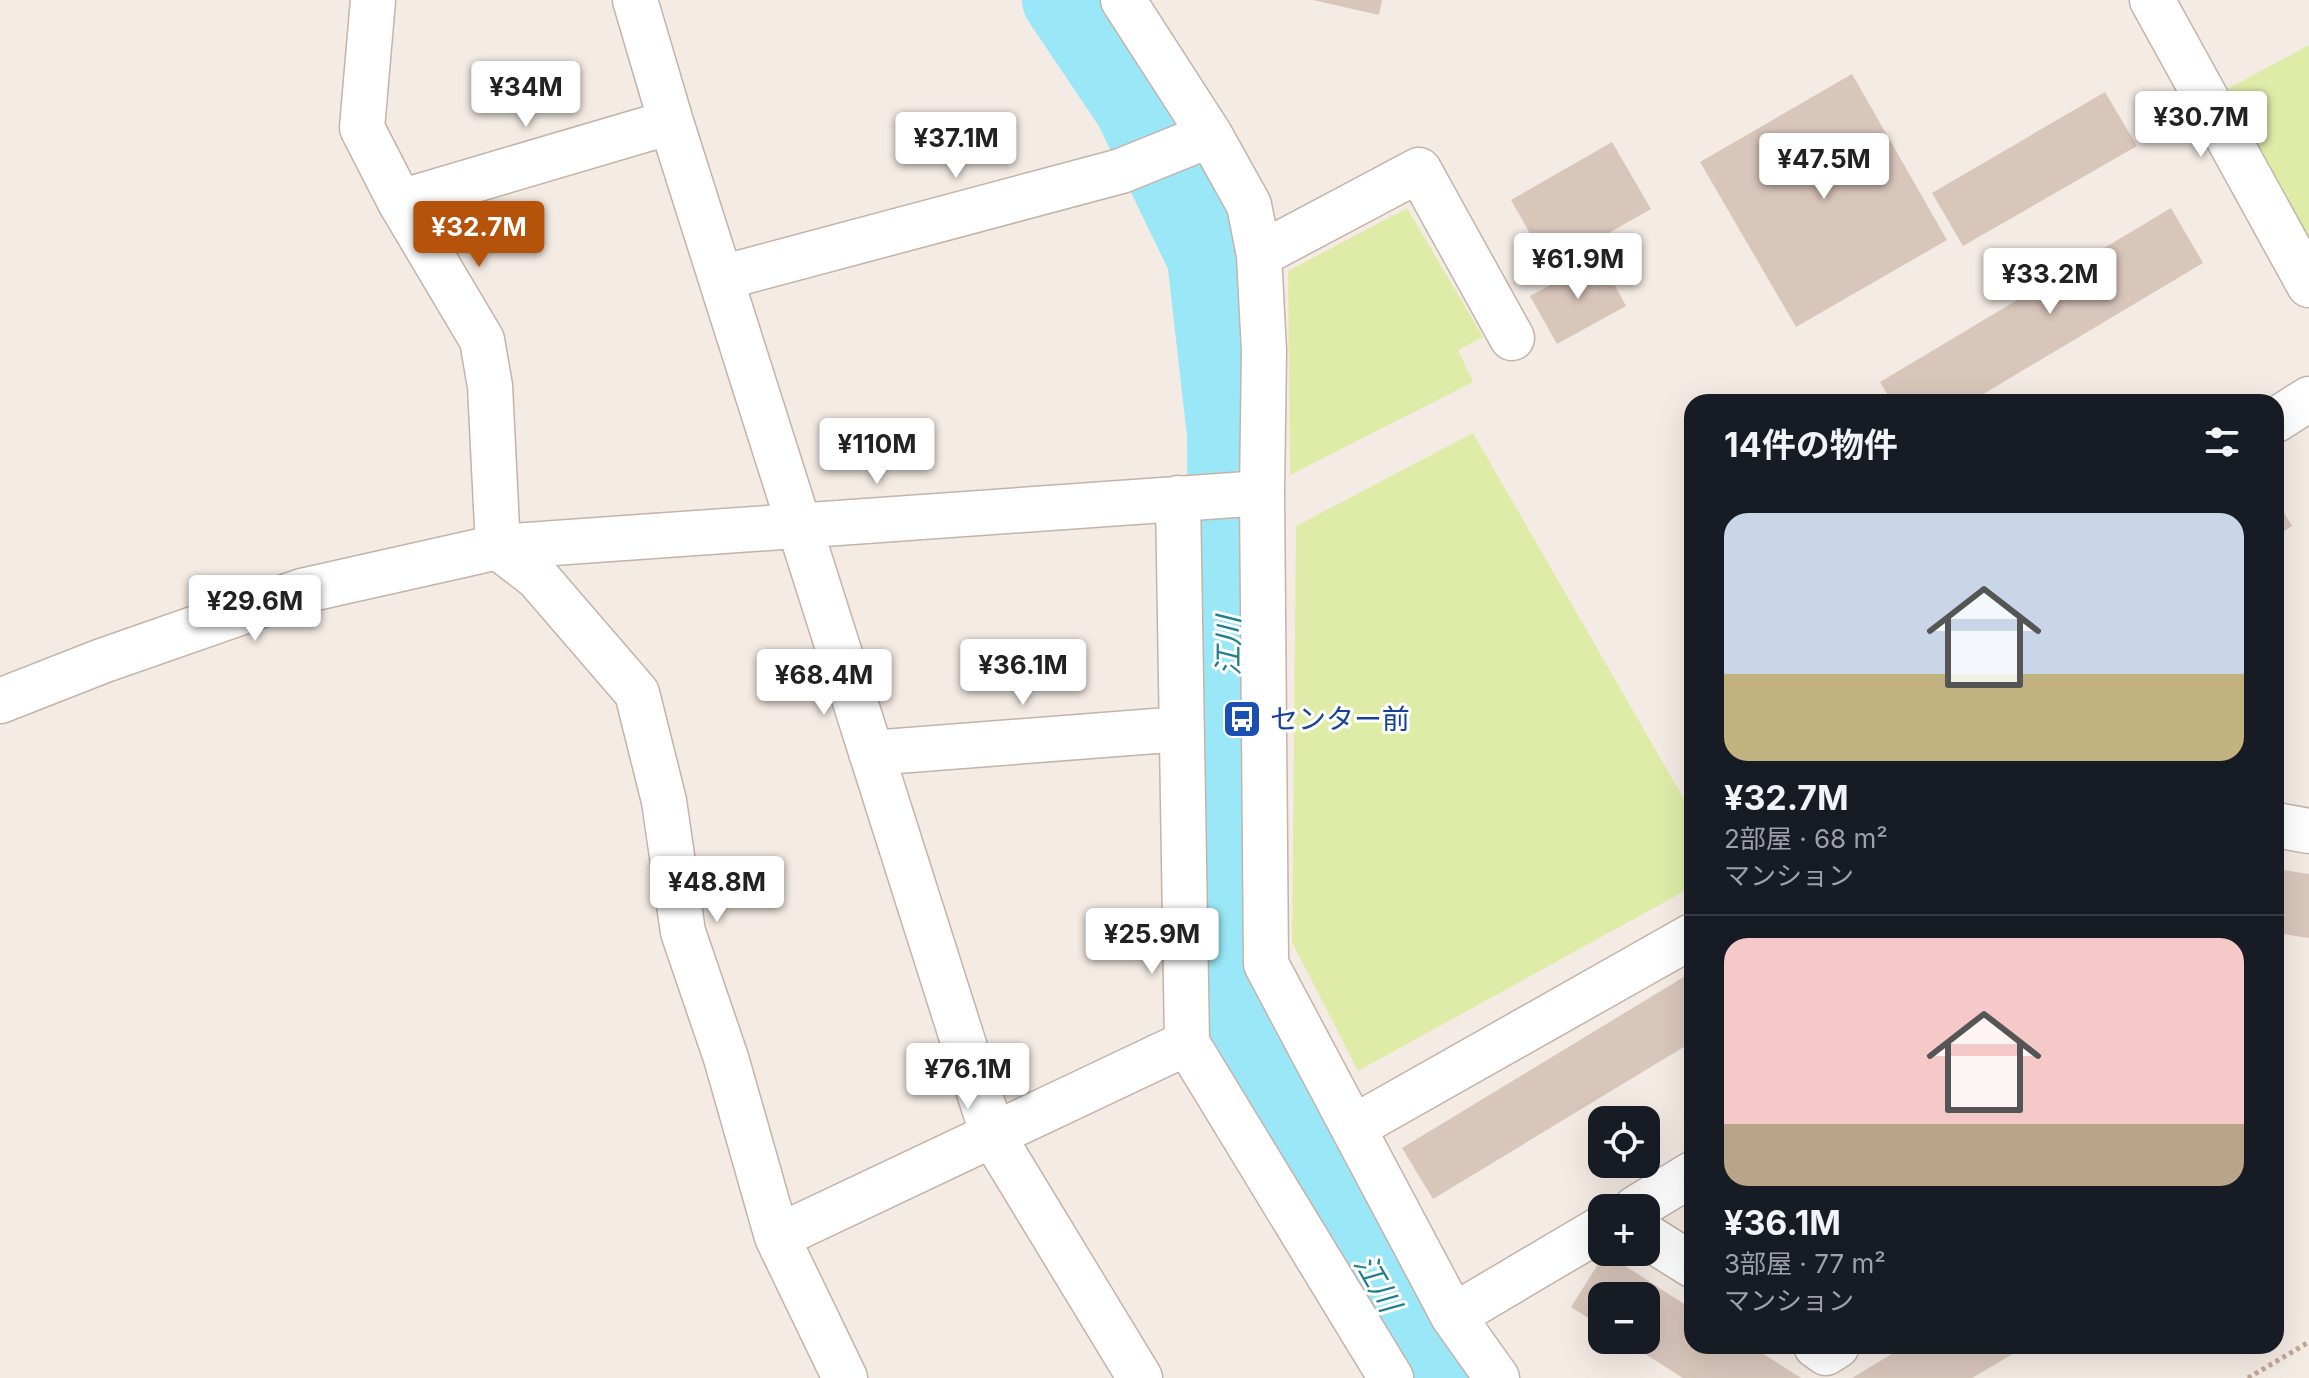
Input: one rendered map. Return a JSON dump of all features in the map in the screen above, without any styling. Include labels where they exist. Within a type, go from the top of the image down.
[{"type":"street","points":[[373,0],[362,128],[400,202],[482,340],[490,386],[498,547],[537,577],[637,693],[664,801],[683,932],[726,1058],[777,1237],[845,1378]]},
{"type":"street","points":[[635,0],[993,1136],[1140,1378]]},
{"type":"street","points":[[1123,0],[1210,135],[1249,205],[1259,255],[1264,351],[1262,493],[1266,964],[1453,1316],[1497,1378]]},
{"type":"street","points":[[2152,0],[2309,285]]},
{"type":"street","points":[[400,202],[671,122]]},
{"type":"street","points":[[721,278],[1121,171],[1210,135]]},
{"type":"street","points":[[1259,255],[1419,170],[1512,338]]},
{"type":"street","points":[[2284,415],[2309,399]]},
{"type":"street","points":[[0,701],[102,661],[302,591],[498,547],[1262,493]]},
{"type":"street","points":[[1178,498],[1187,1043],[1391,1378]]},
{"type":"street","points":[[871,753],[1181,729]]},
{"type":"street","points":[[2284,826],[2309,831]]},
{"type":"street","points":[[1354,1127],[1684,941]]},
{"type":"street","points":[[777,1237],[1187,1043]]},
{"type":"street","points":[[1659,1194],[1684,1179]]},
{"type":"street","points":[[1453,1316],[1588,1236]]},
{"type":"street","points":[[1660,1245],[1684,1260]]},
{"type":"path","points":[[2248,1378],[2309,1342]]},
{"type":"green space","points":[[2309,45],[2309,247],[2224,91]]},
{"type":"green space","points":[[1407,208],[1483,337],[1458,350],[1473,382],[1290,475],[1288,271]]},
{"type":"green space","points":[[1473,433],[1684,799],[1684,891],[1358,1071],[1292,942],[1296,526]]},
{"type":"building","points":[[1313,0],[1382,0],[1379,15]]},
{"type":"building","points":[[1852,74],[1947,240],[1796,327],[1700,162]]},
{"type":"building","points":[[2105,92],[2137,146],[1963,246],[1932,193]]},
{"type":"building","points":[[1612,142],[1651,209],[1549,267],[1511,200]]},
{"type":"building","points":[[2171,208],[2203,263],[1983,394],[1887,394],[1880,382]]},
{"type":"building","points":[[1600,258],[1626,306],[1557,344],[1530,296]]},
{"type":"building","points":[[2284,512],[2292,526],[2284,531]]},
{"type":"building","points":[[2284,870],[2309,874],[2309,938],[2284,934]]},
{"type":"building","points":[[1684,977],[1684,1047],[1433,1199],[1402,1148]]},
{"type":"building","points":[[1597,1266],[1625,1266],[1650,1282],[1588,1282],[1588,1318],[1571,1307]]},
{"type":"building","points":[[1660,1288],[1684,1304],[1684,1354],[1764,1354],[1801,1378],[1683,1378],[1645,1354],[1660,1354]]},
{"type":"building","points":[[1892,1354],[2012,1354],[1972,1378],[1852,1378]]},
{"type":"waterway","name":"江川","points":[[1061,0],[1133,107],[1206,258],[1226,434],[1230,974],[1271,1098],[1433,1378]]},
{"type":"place","name":"センター前","points":[[1242,719]]}]
